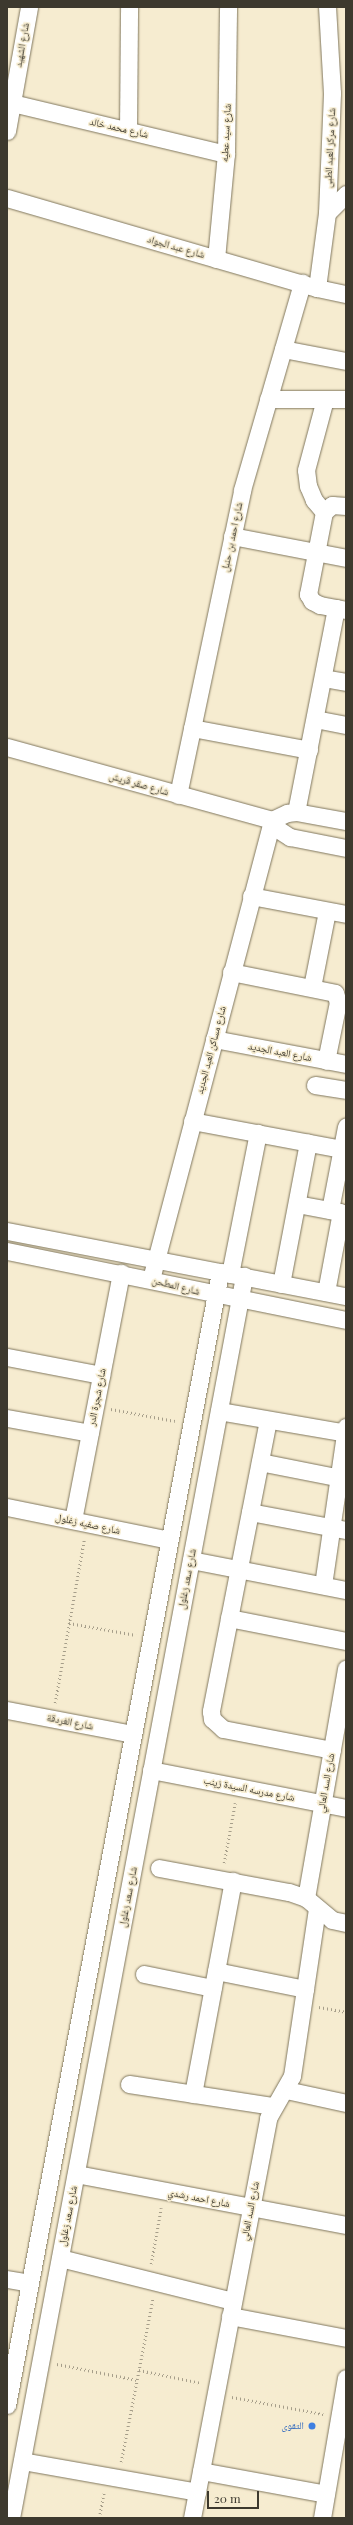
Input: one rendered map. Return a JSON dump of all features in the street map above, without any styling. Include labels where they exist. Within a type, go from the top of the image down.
[{"type":"street","name":"شارع الشهيد","points":[[7,131],[29,7]]},
{"type":"street","points":[[128,130],[129,7]]},
{"type":"street","name":"شارع سيد عطيه","points":[[216,259],[226,154],[228,7]]},
{"type":"street","name":"شارع مركز العبد الطبى","points":[[309,286],[327,213],[332,93],[327,7]]},
{"type":"street","name":"شارع محمد خالد","points":[[12,103],[226,154]]},
{"type":"street","points":[[327,213],[346,194]]},
{"type":"street","name":"شارع عبد الجواد","points":[[7,198],[309,286],[346,294]]},
{"type":"street","name":"شارع احمد بن حنبل","points":[[178,795],[242,490],[283,349],[309,286]]},
{"type":"street","points":[[283,349],[346,361]]},
{"type":"street","points":[[268,399],[346,399]]},
{"type":"street","points":[[324,512],[311,493],[306,470],[326,399]]},
{"type":"street","points":[[296,812],[323,678],[341,609],[320,605],[312,601],[308,594],[324,512],[332,505],[346,506]]},
{"type":"street","points":[[232,536],[346,558]]},
{"type":"street","points":[[323,678],[346,682]]},
{"type":"street","points":[[315,718],[346,724]]},
{"type":"street","points":[[192,728],[309,750]]},
{"type":"street","name":"شارع صقر قريش","points":[[7,747],[272,820]]},
{"type":"street","points":[[346,820],[296,812],[287,813],[272,820],[283,833],[290,838],[346,848]]},
{"type":"street","name":"شارع مساكن العبد الجديد","points":[[151,1279],[272,820]]},
{"type":"street","points":[[251,896],[346,914]]},
{"type":"street","points":[[312,987],[327,911]]},
{"type":"street","points":[[231,972],[330,990],[337,997],[326,1061]]},
{"type":"street","name":"شارع العبد الجديد","points":[[214,1039],[346,1064]]},
{"type":"street","points":[[315,1085],[346,1090]]},
{"type":"street","points":[[192,1121],[342,1149]]},
{"type":"street","points":[[326,1292],[339,1212],[342,1149],[346,1127]]},
{"type":"street","points":[[7,2404],[215,1295],[231,1274],[258,1133]]},
{"type":"street","points":[[281,1284],[308,1143]]},
{"type":"street","points":[[296,1204],[339,1212]]},
{"type":"street","points":[[7,1231],[346,1296]]},
{"type":"street","name":"شارع المطحن","points":[[7,1251],[151,1279],[215,1295],[346,1320]]},
{"type":"street","name":"شارع شجرة الدر","points":[[80,1522],[90,1433],[121,1273]]},
{"type":"street","name":"شارع سعد زغلول","points":[[11,2518],[240,1300],[231,1274]]},
{"type":"street","points":[[7,1357],[101,1375]]},
{"type":"street","points":[[219,1411],[268,1420],[346,1431],[339,1528],[323,1585]]},
{"type":"street","points":[[7,1418],[90,1433]]},
{"type":"street","points":[[268,1420],[211,1711],[216,1725],[223,1729],[332,1750]]},
{"type":"street","points":[[260,1462],[342,1478]]},
{"type":"street","name":"شارع صفيه زغلول","points":[[7,1507],[169,1540]]},
{"type":"street","points":[[250,1512],[339,1528]]},
{"type":"street","points":[[191,1560],[346,1590]]},
{"type":"street","points":[[229,1618],[346,1641]]},
{"type":"street","name":"شارع السد العالي","points":[[192,2518],[268,2118],[273,2106],[286,2090],[292,2076],[304,1996],[311,1903],[322,1803],[346,1668]]},
{"type":"street","name":"شارع الغردقة","points":[[7,1710],[133,1734]]},
{"type":"street","name":"شارع مدرسه السيدة زينب","points":[[152,1770],[346,1808]]},
{"type":"street","points":[[159,1868],[289,1892],[311,1903],[332,1920],[346,1923]]},
{"type":"street","points":[[193,2094],[216,1971],[227,1880]]},
{"type":"street","points":[[216,1971],[304,1996]]},
{"type":"street","points":[[144,1974],[213,1988]]},
{"type":"street","points":[[129,2084],[273,2106]]},
{"type":"street","points":[[286,2090],[346,2102]]},
{"type":"street","name":"شارع احمد رشدي","points":[[76,2174],[346,2226]]},
{"type":"street","points":[[60,2258],[152,2281],[232,2308],[346,2338]]},
{"type":"street","points":[[7,2279],[30,2283]]},
{"type":"street","points":[[322,2518],[342,2409],[346,2378]]},
{"type":"street","points":[[22,2461],[197,2492]]},
{"type":"street","points":[[201,2471],[326,2494]]},
{"type":"path","points":[[95,1406],[191,1424]]},
{"type":"path","points":[[52,1719],[69,1623],[80,1522]]},
{"type":"path","points":[[69,1623],[151,1637]]},
{"type":"path","points":[[227,1880],[238,1787]]},
{"type":"path","points":[[304,1996],[346,2012]]},
{"type":"path","points":[[99,2518],[112,2477],[139,2370],[164,2191]]},
{"type":"path","points":[[41,2361],[137,2380]]},
{"type":"path","points":[[139,2370],[216,2390],[342,2409]]},
{"type":"place","name":"التقوى","points":[[312,2426]]}]
